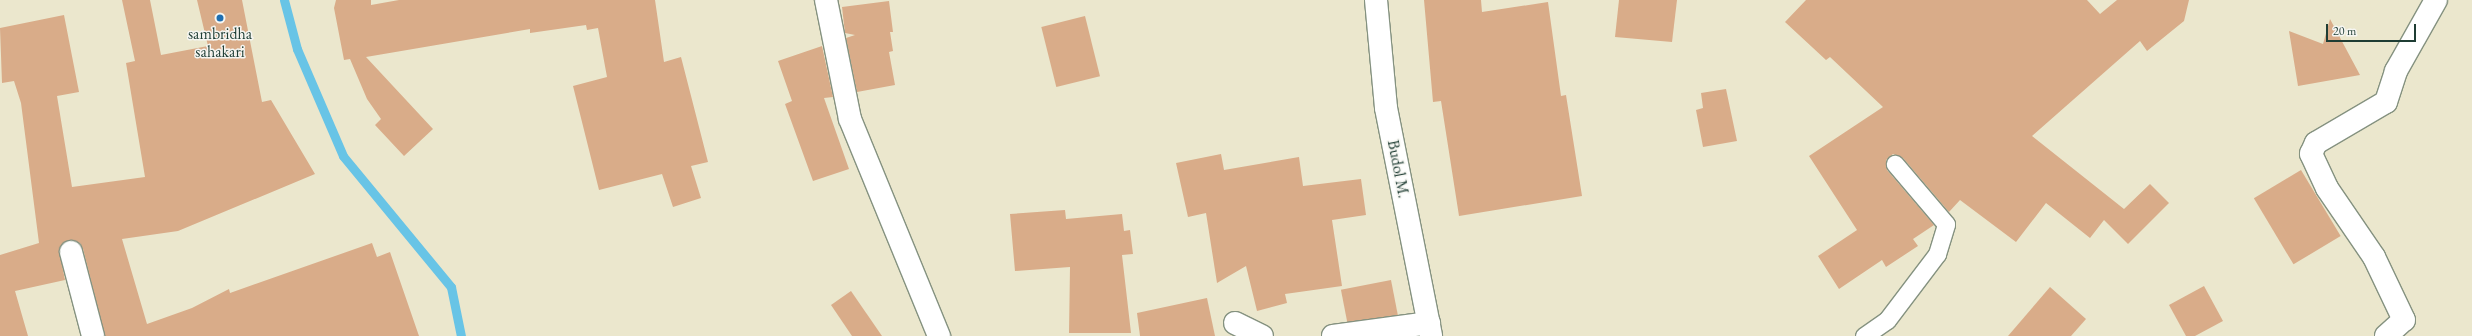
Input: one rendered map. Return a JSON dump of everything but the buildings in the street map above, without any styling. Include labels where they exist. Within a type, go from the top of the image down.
[{"type":"street","points":[[826,0],[850,119],[939,336]]},
{"type":"street","name":"Budol M.","points":[[1376,0],[1386,108],[1430,330]]},
{"type":"street","points":[[2386,336],[2404,320],[2374,257],[2327,188],[2310,154],[2316,143],[2386,102],[2396,71],[2436,0]]},
{"type":"street","points":[[70,252],[93,336]]},
{"type":"street","points":[[1235,323],[1262,336]]},
{"type":"street","points":[[1333,336],[1430,330]]},
{"type":"lane","points":[[1864,336],[1887,320],[1937,254],[1946,224],[1895,164]]},
{"type":"waterway","points":[[284,0],[297,49],[343,156],[451,287],[461,336]]},
{"type":"place","name":"sambridha sahakari","points":[[220,18]]}]
